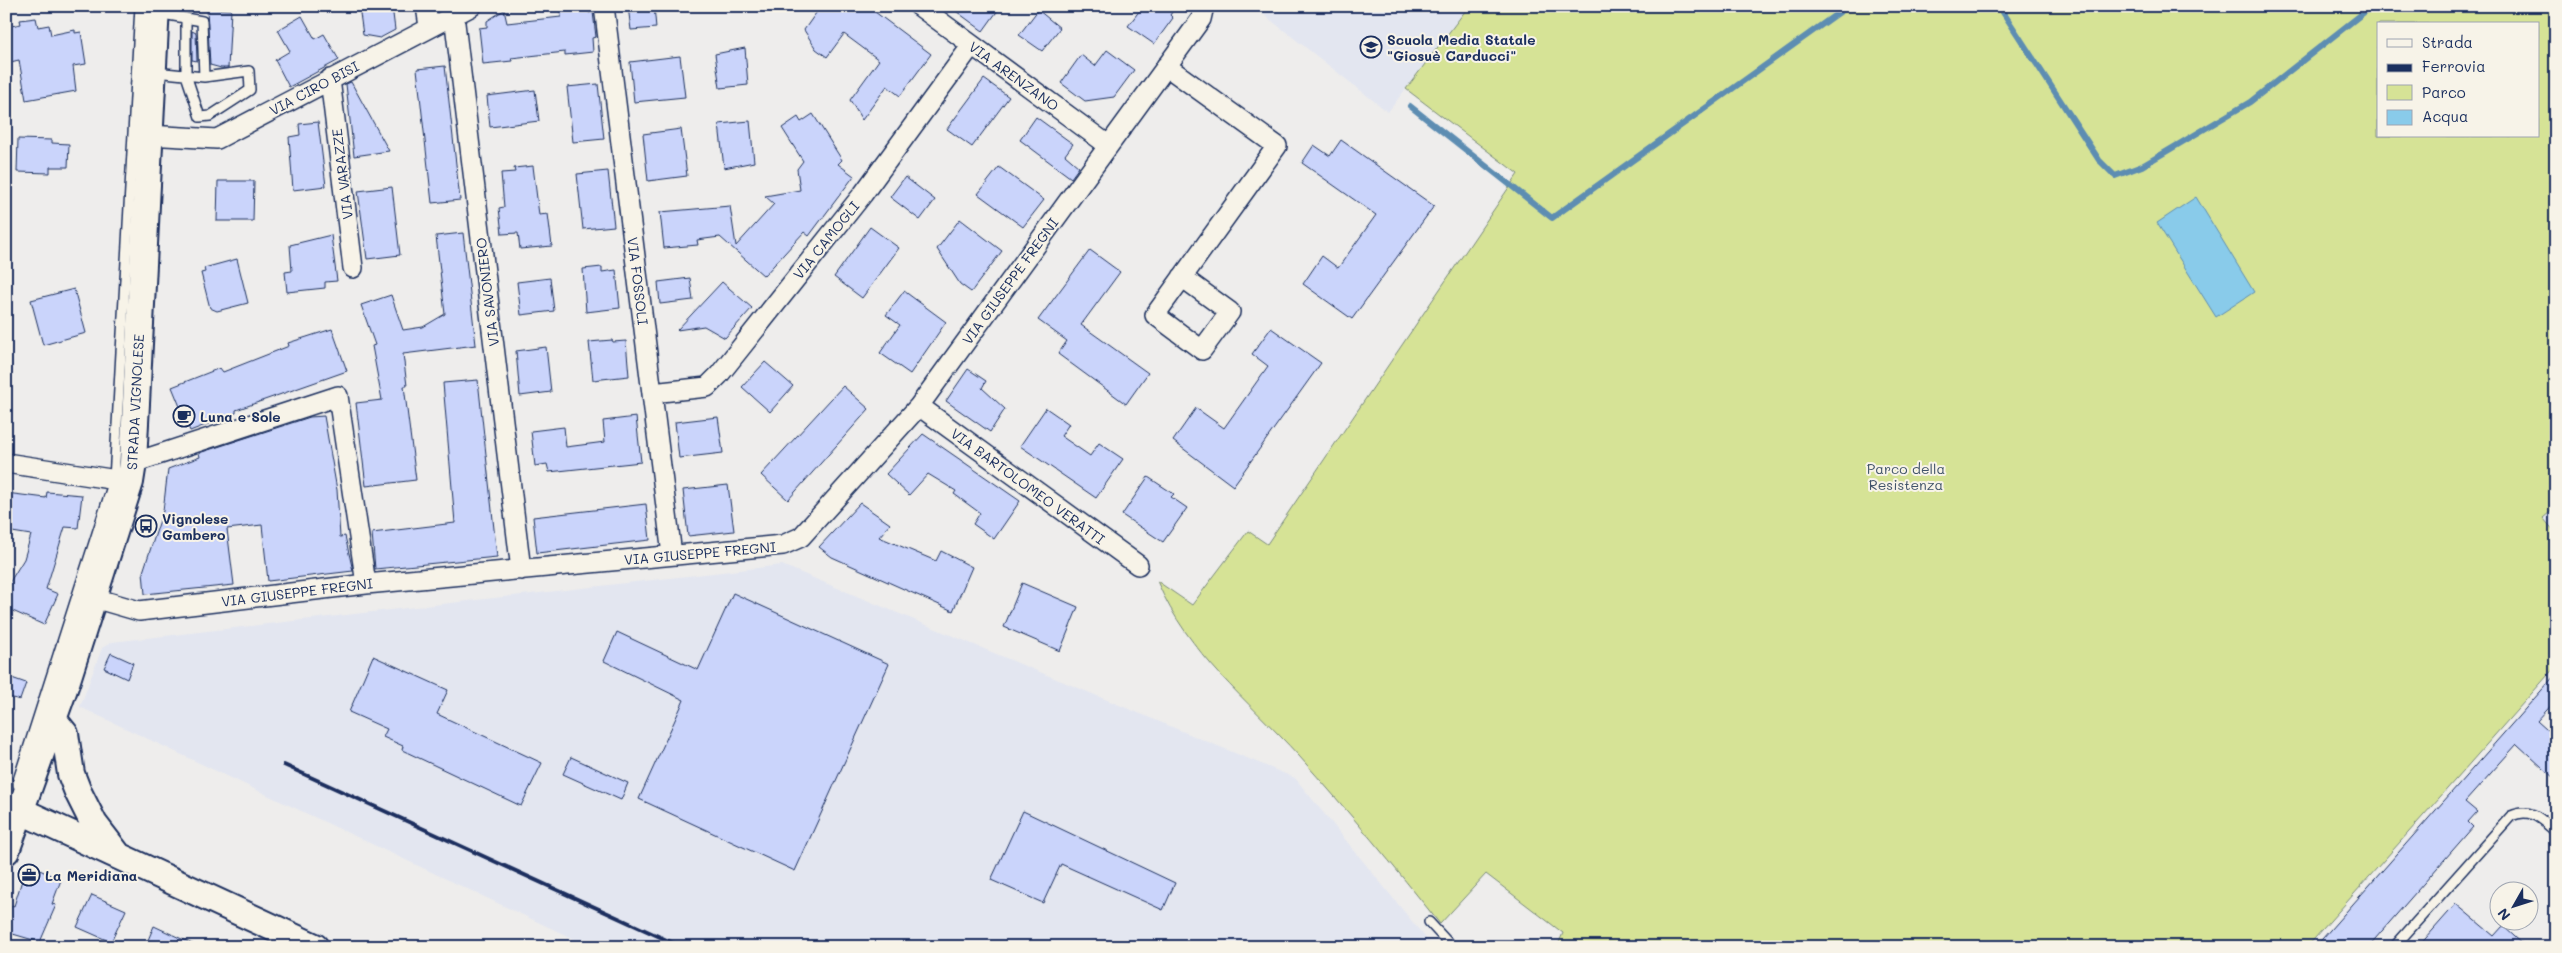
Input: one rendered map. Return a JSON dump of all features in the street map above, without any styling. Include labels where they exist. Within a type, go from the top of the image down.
[{"type":"main road","name":"STRADA VIGNOLESE","points":[[6,851],[13,807],[53,719],[94,598],[126,475],[152,72],[150,8]]},
{"type":"main road","points":[[53,719],[65,734],[71,774],[78,792],[94,824],[119,856]]},
{"type":"main road","points":[[13,807],[315,947]]},
{"type":"street","points":[[426,6],[429,27]]},
{"type":"street","name":"VIA CIRO BISI","points":[[148,136],[217,139],[472,6]]},
{"type":"street","name":"VIA FOSSOLI","points":[[604,6],[672,556]]},
{"type":"street","name":"VIA ARENZANO","points":[[919,6],[1108,146]]},
{"type":"street","name":"VIA GIUSEPPE FREGNI","points":[[94,598],[138,611],[366,584],[783,545],[802,537],[919,406],[1201,19],[1204,8]]},
{"type":"street","name":"VIA SAVONIERO","points":[[454,15],[521,570]]},
{"type":"street","name":"VIA CAMOGLI","points":[[652,393],[707,387],[863,194],[972,45]]},
{"type":"street","points":[[1166,66],[1277,146],[1182,278]]},
{"type":"street","name":"VIA VARAZZE","points":[[330,79],[353,268]]},
{"type":"street","points":[[6,463],[126,475],[338,396],[366,584]]},
{"type":"street","name":"VIA BARTOLOMEO VERATTI","points":[[919,406],[1138,565]]},
{"type":"lane","points":[[150,8],[202,21],[204,77]]},
{"type":"lane","name":"STRADA VIGNOLESE","points":[[13,807],[18,780],[126,475],[150,8]]},
{"type":"lane","points":[[152,72],[186,75],[204,77],[249,71],[250,90],[210,116],[200,117],[186,75],[186,18]]},
{"type":"lane","points":[[2394,947],[2511,816],[2519,812],[2532,812],[2556,832]]},
{"type":"lane","points":[[1429,922],[1452,947]]},
{"type":"shaded area","name":"Scuola Media Statale \"Giosuè Carducci\"","points":[[1253,6],[1469,6],[1388,112]]},
{"type":"shaded area","points":[[2556,507],[2556,533],[2542,518]]},
{"type":"shaded area","points":[[782,565],[1295,778],[1433,947],[591,947],[80,707],[102,648],[112,642]]},
{"type":"green space","name":"Parco della Resistenza","points":[[1469,6],[2556,6],[2556,507],[2543,518],[2556,533],[2556,666],[2307,947],[1557,947],[1563,933],[1486,874],[1440,924],[1371,839],[1299,756],[1239,695],[1202,653],[1170,607],[1157,581],[1192,605],[1248,531],[1267,544],[1518,174],[1406,89]]},
{"type":"water","points":[[2196,197],[2254,292],[2216,317],[2157,223]]},
{"type":"building","points":[[359,6],[392,6],[395,30],[380,38],[363,35]]},
{"type":"building","points":[[560,6],[588,6],[589,13],[593,12],[596,37],[592,38],[593,52],[565,55],[565,52],[511,58],[512,61],[483,64],[479,28],[487,27],[487,21],[504,10],[507,23],[561,17]]},
{"type":"building","points":[[628,6],[654,6],[656,28],[631,30]]},
{"type":"building","points":[[821,6],[867,6],[931,54],[900,96],[887,86],[862,120],[850,100],[879,60],[844,34],[827,57],[816,49],[804,30]]},
{"type":"building","points":[[949,6],[1001,6],[983,31]]},
{"type":"building","points":[[1143,6],[1176,6],[1170,15],[1173,18],[1154,44],[1128,26]]},
{"type":"building","points":[[207,9],[231,10],[228,68],[210,65]]},
{"type":"building","points":[[1038,10],[1060,28],[1042,51],[1019,35]]},
{"type":"building","points":[[302,16],[315,39],[324,34],[339,60],[289,87],[275,60],[290,51],[278,30]]},
{"type":"building","points":[[36,18],[38,27],[49,25],[51,35],[75,30],[75,33],[81,32],[86,64],[73,66],[76,91],[26,100],[19,60],[6,63],[6,27],[21,24],[20,20]]},
{"type":"building","points":[[192,31],[196,33],[197,61],[192,60]]},
{"type":"building","points":[[745,48],[748,85],[720,88],[715,54]]},
{"type":"building","points":[[1107,50],[1134,70],[1114,97],[1085,101],[1061,83],[1081,55],[1095,66]]},
{"type":"building","points":[[680,56],[685,97],[634,102],[630,62]]},
{"type":"building","points":[[445,66],[460,200],[432,203],[417,69]]},
{"type":"building","points":[[984,79],[1009,97],[972,147],[947,129]]},
{"type":"building","points":[[351,82],[389,151],[354,156],[346,84]]},
{"type":"building","points":[[598,84],[604,139],[573,142],[567,87]]},
{"type":"building","points":[[535,90],[539,121],[490,127],[487,96]]},
{"type":"building","points":[[813,114],[842,160],[838,164],[854,176],[809,236],[804,232],[764,276],[720,237],[697,240],[698,245],[664,248],[660,212],[730,206],[736,246],[774,204],[765,196],[800,190],[797,169],[803,161],[782,128],[798,117],[801,122]]},
{"type":"building","points":[[1036,117],[1073,144],[1065,155],[1079,167],[1071,178],[1020,140]]},
{"type":"building","points":[[750,121],[754,162],[724,168],[719,124]]},
{"type":"building","points":[[318,122],[326,186],[293,190],[289,137],[300,135],[299,124]]},
{"type":"building","points":[[681,129],[687,176],[648,181],[643,134]]},
{"type":"building","points":[[18,139],[52,140],[52,143],[69,144],[68,167],[50,167],[50,173],[17,172]]},
{"type":"building","points":[[1341,140],[1434,206],[1352,319],[1303,284],[1322,256],[1338,268],[1376,215],[1302,163],[1314,145],[1330,156]]},
{"type":"building","points":[[533,166],[539,215],[548,214],[552,246],[520,249],[518,233],[502,234],[499,208],[504,207],[501,173],[515,172],[514,168]]},
{"type":"building","points":[[999,167],[1044,200],[1023,227],[978,194]]},
{"type":"building","points":[[608,171],[614,226],[583,229],[577,174]]},
{"type":"building","points":[[905,177],[935,200],[920,220],[890,197]]},
{"type":"building","points":[[218,181],[254,181],[253,221],[217,221]]},
{"type":"building","points":[[392,187],[400,255],[367,259],[358,191]]},
{"type":"building","points":[[960,219],[1002,251],[971,292],[960,284],[937,249]]},
{"type":"building","points":[[870,227],[899,248],[862,298],[834,277]]},
{"type":"building","points":[[463,233],[476,345],[403,354],[407,386],[404,386],[416,480],[366,486],[356,403],[382,400],[372,346],[375,345],[361,305],[391,295],[403,330],[423,327],[445,314],[436,236]]},
{"type":"building","points":[[331,235],[337,281],[325,282],[325,288],[287,292],[285,272],[292,271],[290,245]]},
{"type":"building","points":[[1090,250],[1120,272],[1081,325],[1148,373],[1126,404],[1058,354],[1067,341],[1038,320]]},
{"type":"building","points":[[237,259],[248,303],[217,311],[210,308],[201,273],[205,272],[204,268]]},
{"type":"building","points":[[602,267],[602,272],[616,270],[620,308],[586,312],[583,269]]},
{"type":"building","points":[[550,278],[554,311],[521,315],[517,282]]},
{"type":"building","points":[[690,278],[693,300],[660,304],[658,282]]},
{"type":"building","points":[[722,282],[752,308],[725,338],[704,326],[677,330]]},
{"type":"building","points":[[74,289],[86,333],[43,345],[31,300]]},
{"type":"building","points":[[904,291],[946,322],[910,374],[880,353],[900,325],[886,315]]},
{"type":"building","points":[[1271,328],[1321,363],[1233,486],[1173,441],[1196,408],[1224,428],[1268,366],[1252,354]]},
{"type":"building","points":[[332,329],[347,371],[236,410],[236,413],[190,431],[172,387],[220,368],[223,372],[289,346],[288,343]]},
{"type":"building","points":[[612,340],[613,342],[626,341],[629,376],[593,380],[589,342]]},
{"type":"building","points":[[546,347],[551,392],[520,396],[516,351]]},
{"type":"building","points":[[765,362],[793,386],[770,412],[742,387]]},
{"type":"building","points":[[968,369],[986,381],[982,388],[1005,409],[990,432],[946,401]]},
{"type":"building","points":[[478,380],[497,557],[375,569],[372,533],[455,523],[443,383]]},
{"type":"building","points":[[843,386],[869,409],[788,500],[761,475]]},
{"type":"building","points":[[1046,408],[1069,424],[1061,436],[1090,456],[1099,443],[1123,459],[1096,498],[1020,446]]},
{"type":"building","points":[[324,416],[337,490],[340,537],[345,536],[353,571],[268,581],[262,525],[227,529],[234,585],[145,594],[143,572],[163,511],[168,469],[200,457],[199,453],[310,417]]},
{"type":"building","points":[[636,417],[641,462],[549,472],[547,464],[535,466],[531,431],[564,427],[566,447],[605,442],[603,421]]},
{"type":"building","points":[[718,417],[723,453],[679,458],[675,422]]},
{"type":"building","points":[[923,434],[1020,501],[994,539],[973,524],[980,513],[954,494],[956,491],[928,474],[909,495],[886,474]]},
{"type":"building","points":[[1148,477],[1174,494],[1171,497],[1187,508],[1163,542],[1122,515]]},
{"type":"building","points":[[728,485],[734,531],[688,536],[683,490]]},
{"type":"building","points":[[47,492],[82,495],[78,528],[65,527],[46,589],[58,594],[44,625],[6,608],[6,588],[24,559],[31,535],[6,531],[6,493],[46,498]]},
{"type":"building","points":[[860,503],[890,524],[879,537],[936,561],[941,551],[972,567],[953,611],[832,557],[819,547]]},
{"type":"building","points":[[646,504],[650,540],[537,553],[533,517]]},
{"type":"building","points":[[1022,583],[1078,607],[1060,651],[1004,627]]},
{"type":"building","points":[[733,593],[889,664],[795,871],[639,799],[684,700],[604,661],[617,632],[698,670]]},
{"type":"building","points":[[111,653],[133,663],[127,679],[104,668]]},
{"type":"building","points":[[373,656],[448,690],[437,714],[542,763],[521,806],[402,750],[403,746],[383,737],[387,729],[349,712]]},
{"type":"building","points":[[2556,674],[2556,700],[2537,721],[2556,738],[2556,780],[2517,744],[2465,802],[2477,812],[2468,822],[2473,827],[2368,947],[2315,947]]},
{"type":"building","points":[[6,676],[26,683],[20,700],[6,696]]},
{"type":"building","points":[[571,757],[628,783],[621,800],[563,774]]},
{"type":"building","points":[[1023,811],[1175,883],[1163,910],[1061,864],[1043,903],[991,880]]},
{"type":"building","points":[[27,864],[61,880],[52,904],[56,905],[40,942],[6,932],[6,921],[12,905],[14,906]]},
{"type":"building","points":[[92,895],[126,910],[111,942],[77,927]]},
{"type":"building","points":[[2456,904],[2494,936],[2499,930],[2507,930],[2526,947],[2418,947]]},
{"type":"building","points":[[154,926],[199,947],[145,947]]},
{"type":"waterway","points":[[1410,106],[1552,218],[1848,6]]},
{"type":"waterway","points":[[1999,6],[2099,160],[2115,176],[2142,166],[2250,102],[2372,6]]},
{"type":"railway","points":[[284,765],[682,947]]},
{"type":"place","name":"Scuola Media Statale \"Giosuè Carducci\"","points":[[1371,47]]},
{"type":"place","name":"Luna e Sole","points":[[184,416]]},
{"type":"place","name":"Vignolese Gambero","points":[[146,526]]},
{"type":"place","name":"La Meridiana","points":[[29,875]]}]
